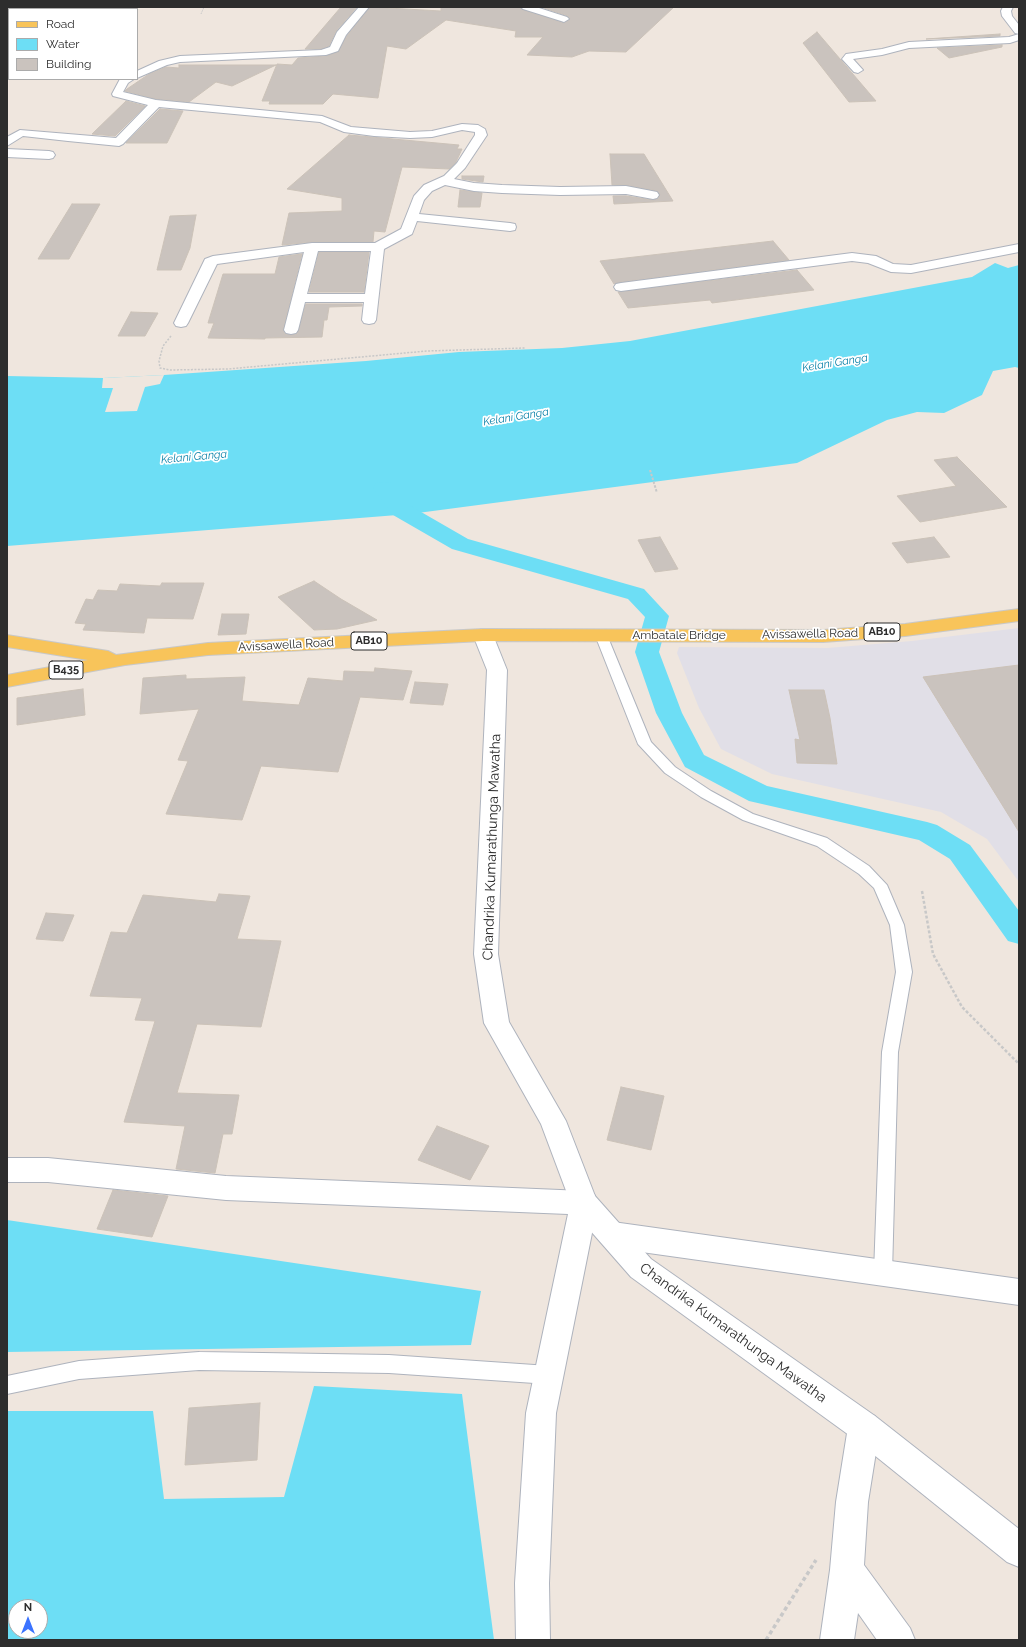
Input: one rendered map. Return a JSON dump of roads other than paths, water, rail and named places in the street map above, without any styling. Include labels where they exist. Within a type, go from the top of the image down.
[{"type":"main road","name":"Avissawella Road","points":[[743,636],[823,636],[905,630],[1019,615]]},
{"type":"main road","name":"Avissawella Road","points":[[7,681],[125,659],[208,649],[483,635],[608,635]]},
{"type":"main road","name":"Ambatale Bridge","points":[[608,635],[743,636]]},
{"type":"main road","name":"AB10","points":[[7,641],[125,659]]},
{"type":"street","points":[[138,74],[163,62],[180,59],[322,53],[334,49],[341,34],[364,7]]},
{"type":"street","points":[[526,7],[564,19]]},
{"type":"street","points":[[1008,7],[1006,11],[1007,16],[1019,31]]},
{"type":"street","points":[[858,70],[847,59],[850,56],[882,52],[909,45],[1010,40],[1019,38]]},
{"type":"street","points":[[126,80],[124,81],[117,94],[156,104],[322,119],[339,124],[348,130],[374,134],[432,134],[462,127],[478,128],[481,131],[481,135],[461,165],[448,179],[428,188],[418,199],[407,231],[378,247],[312,247],[213,260],[210,262],[181,323]]},
{"type":"street","points":[[9,141],[20,133],[31,133],[68,138],[119,142],[156,104]]},
{"type":"street","points":[[9,141],[41,143]]},
{"type":"street","points":[[7,153],[49,155]]},
{"type":"street","points":[[605,190],[602,184],[611,179]]},
{"type":"street","points":[[444,181],[474,187],[560,192],[605,190],[629,187],[653,195]]},
{"type":"street","points":[[413,217],[510,227]]},
{"type":"street","points":[[291,330],[312,247]]},
{"type":"street","points":[[369,320],[378,247]]},
{"type":"street","points":[[621,287],[852,258],[871,259],[891,268],[910,269],[1019,248]]},
{"type":"street","points":[[298,298],[372,298]]},
{"type":"street","name":"Chandrika Kumarathunga Mawatha","points":[[483,635],[498,670],[486,954],[497,1023],[553,1121],[584,1202],[641,1268],[864,1427],[1019,1550]]},
{"type":"street","points":[[7,1170],[48,1170],[226,1188],[584,1202],[542,1413],[532,1583],[533,1640]]},
{"type":"street","points":[[613,1235],[1019,1292]]},
{"type":"street","points":[[837,1640],[847,1570],[852,1502],[864,1427]]},
{"type":"street","points":[[847,1570],[898,1640]]},
{"type":"lane","points":[[608,635],[645,744],[670,770],[706,794],[748,817],[822,842],[864,870],[880,885],[897,925],[904,972],[890,1052],[883,1273]]},
{"type":"lane","points":[[7,1385],[79,1370],[199,1361],[389,1364],[550,1375]]},
{"type":"water","name":"Kelani Ganga","points":[[995,263],[1008,268],[1019,265],[1019,368],[1015,367],[993,371],[982,395],[944,413],[917,412],[887,420],[797,463],[410,514],[7,546],[7,376],[103,378],[164,375],[366,361],[459,352],[562,348],[630,341],[972,277]]},
{"type":"water","points":[[7,1220],[481,1291],[471,1345],[7,1352]]},
{"type":"water","points":[[314,1386],[462,1394],[494,1640],[7,1640],[7,1411],[153,1411],[164,1499],[284,1497]]},
{"type":"waterway","points":[[384,488],[401,510],[460,544],[636,594],[657,616],[647,652],[669,713],[694,761],[759,794],[927,832],[960,852],[1019,933]]}]
